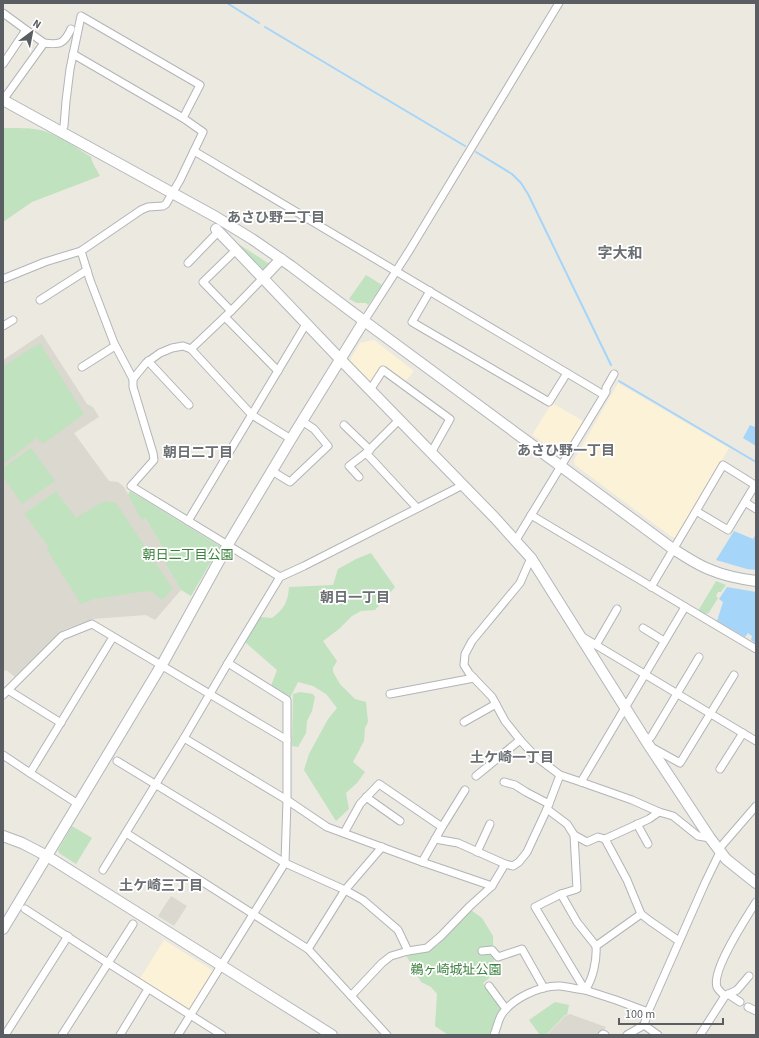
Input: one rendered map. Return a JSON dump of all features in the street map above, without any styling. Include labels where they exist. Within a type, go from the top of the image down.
[{"type":"street","points":[[3,929],[161,666],[228,546],[291,439],[396,270],[409,252],[559,3]]},
{"type":"street","points":[[3,13],[44,43],[57,44],[63,42],[70,29]]},
{"type":"street","points":[[61,132],[64,126],[70,69],[81,16],[200,85],[183,118]]},
{"type":"street","points":[[3,64],[26,30]]},
{"type":"street","points":[[44,43],[3,100],[234,228],[281,259],[673,549],[692,561],[711,570],[734,577],[756,581]]},
{"type":"street","points":[[3,280],[45,262],[81,251],[142,210],[148,207],[164,206],[203,132],[183,118],[74,54]]},
{"type":"street","points":[[194,151],[604,395]]},
{"type":"street","points":[[188,263],[217,230],[516,540],[532,558],[624,708],[719,851],[726,859],[756,883]]},
{"type":"street","points":[[231,311],[203,282],[236,250]]},
{"type":"street","points":[[81,251],[115,346],[133,378],[133,387],[154,453],[154,460],[131,486],[280,577]]},
{"type":"street","points":[[191,349],[231,311],[281,259]]},
{"type":"street","points":[[40,300],[87,270]]},
{"type":"street","points":[[430,291],[412,322],[549,402],[567,373]]},
{"type":"street","points":[[225,316],[278,371]]},
{"type":"street","points":[[3,326],[13,320]]},
{"type":"street","points":[[188,522],[306,324]]},
{"type":"street","points":[[82,367],[115,346]]},
{"type":"street","points":[[133,378],[148,361],[160,353],[172,348],[183,346],[191,349],[252,415],[291,439]]},
{"type":"street","points":[[148,361],[189,405]]},
{"type":"street","points":[[370,390],[383,370],[450,419],[431,453]]},
{"type":"street","points":[[516,540],[606,392],[606,388],[614,374]]},
{"type":"street","points":[[359,477],[349,466],[368,451],[399,420]]},
{"type":"street","points":[[272,471],[290,482],[328,446],[314,430],[302,421]]},
{"type":"street","points":[[344,424],[417,508]]},
{"type":"street","points":[[652,587],[673,549],[723,465],[756,484],[728,530],[696,511]]},
{"type":"street","points":[[103,870],[280,577],[462,485]]},
{"type":"street","points":[[745,502],[756,508]]},
{"type":"street","points":[[531,515],[756,649]]},
{"type":"street","points":[[532,558],[520,583],[472,641],[465,654],[464,665],[469,673],[492,697],[505,721],[520,740],[536,757],[560,776],[632,800],[659,812],[673,816],[698,836],[710,838]]},
{"type":"street","points":[[581,782],[685,607]]},
{"type":"street","points":[[596,645],[617,609]]},
{"type":"street","points":[[61,723],[6,693],[62,636],[92,624],[287,740]]},
{"type":"street","points":[[643,628],[664,641]]},
{"type":"street","points":[[580,635],[756,741]]},
{"type":"street","points":[[30,773],[113,637]]},
{"type":"street","points":[[646,742],[651,737],[698,657]]},
{"type":"street","points":[[178,1035],[285,863],[288,800],[287,700],[228,663]]},
{"type":"street","points":[[646,742],[680,763],[734,675]]},
{"type":"street","points":[[390,694],[474,678]]},
{"type":"street","points":[[464,722],[496,704]]},
{"type":"street","points":[[720,769],[743,733]]},
{"type":"street","points":[[184,738],[288,800],[327,827],[492,886]]},
{"type":"street","points":[[476,776],[520,740]]},
{"type":"street","points":[[3,755],[78,804]]},
{"type":"street","points":[[116,761],[285,863],[345,890],[363,900],[398,930],[408,952]]},
{"type":"street","points":[[435,839],[458,843],[505,864],[513,866],[519,862],[527,852],[560,776]]},
{"type":"street","points":[[504,782],[515,785],[548,806],[567,824],[574,835],[577,889],[562,894],[535,907],[585,990]]},
{"type":"street","points":[[344,833],[360,804],[379,784],[442,827]]},
{"type":"street","points":[[422,862],[466,790]]},
{"type":"street","points":[[366,797],[400,820]]},
{"type":"street","points":[[627,1035],[644,1025],[648,1012],[719,851],[756,806]]},
{"type":"street","points":[[574,835],[588,842],[598,838],[605,838],[649,819],[659,812]]},
{"type":"street","points":[[477,852],[490,824]]},
{"type":"street","points":[[637,824],[648,844]]},
{"type":"street","points":[[126,833],[308,949],[387,1035]]},
{"type":"street","points":[[3,836],[22,843],[47,856],[332,1035]]},
{"type":"street","points":[[605,838],[641,914],[679,941]]},
{"type":"street","points":[[308,949],[345,890],[382,847]]},
{"type":"street","points":[[351,996],[382,963],[391,956],[427,948],[441,936],[492,886],[505,864]]},
{"type":"street","points":[[562,894],[577,922],[596,946],[597,955],[590,983],[585,990]]},
{"type":"street","points":[[740,1002],[726,995],[717,987],[716,981],[719,970],[733,939],[756,902]]},
{"type":"street","points":[[25,909],[68,936],[108,964],[222,1035]]},
{"type":"street","points":[[596,946],[641,914]]},
{"type":"street","points":[[62,1035],[133,924]]},
{"type":"street","points":[[6,1035],[68,936]]},
{"type":"street","points":[[482,951],[492,950],[498,957],[522,949],[544,988]]},
{"type":"street","points":[[700,1035],[726,995],[737,990],[749,976]]},
{"type":"street","points":[[489,986],[506,1009]]},
{"type":"street","points":[[494,1035],[501,1016],[506,1009],[519,998],[544,988],[559,986],[585,990],[648,1012]]},
{"type":"street","points":[[120,1035],[148,989]]},
{"type":"street","points":[[748,1007],[756,1011]]},
{"type":"street","points":[[644,1025],[658,1035]]},
{"type":"shaded area","points":[[42,334],[87,404],[93,407],[99,417],[74,433],[109,481],[118,482],[124,487],[142,519],[145,518],[164,549],[159,553],[181,590],[155,620],[146,615],[93,619],[63,630],[15,677],[6,670],[3,672],[3,360]]},
{"type":"shaded area","points":[[374,340],[414,371],[405,382],[383,368],[372,383],[350,363],[351,358],[360,343]]},
{"type":"shaded area","points":[[618,383],[729,448],[677,537],[672,537],[575,465],[574,460]]},
{"type":"shaded area","points":[[552,403],[583,421],[564,454],[560,454],[532,435]]},
{"type":"shaded area","points":[[171,896],[187,906],[174,926],[158,916]]},
{"type":"shaded area","points":[[164,940],[215,972],[191,1010],[188,1011],[139,980]]},
{"type":"shaded area","points":[[570,1014],[606,1027],[601,1035],[547,1035],[565,1016]]},
{"type":"green space","points":[[3,128],[37,129],[59,137],[91,157],[100,176],[32,202],[3,222]]},
{"type":"green space","points":[[229,238],[271,265],[264,270],[260,270]]},
{"type":"green space","points":[[366,275],[382,285],[368,305],[366,303],[357,303],[349,299]]},
{"type":"green space","points":[[40,343],[84,414],[43,444],[37,438],[3,464],[3,366]]},
{"type":"green space","points":[[31,448],[55,481],[22,504],[3,477],[3,468]]},
{"type":"green space","points":[[56,491],[76,518],[104,501],[116,503],[173,589],[162,600],[154,593],[147,591],[94,599],[81,604],[47,550],[48,546],[24,514]]},
{"type":"green space","name":"朝日二丁目公園","points":[[130,491],[220,546],[191,596],[181,590],[159,553],[164,549],[145,518],[142,520],[128,495]]},
{"type":"green space","points":[[371,553],[395,587],[375,610],[361,611],[352,616],[339,629],[323,641],[337,661],[333,668],[333,672],[340,684],[355,699],[366,702],[368,722],[365,728],[364,741],[353,762],[365,772],[357,783],[346,793],[349,809],[336,821],[304,770],[309,754],[328,719],[337,708],[326,694],[313,686],[298,682],[290,698],[271,686],[277,670],[245,642],[260,617],[272,618],[280,611],[288,597],[289,587],[333,585],[338,569]]},
{"type":"green space","points":[[716,581],[726,585],[721,592],[718,592],[716,596],[718,598],[708,614],[706,613],[705,615],[698,611]]},
{"type":"green space","points":[[300,692],[313,694],[315,697],[312,711],[307,721],[306,733],[298,747],[292,746],[293,694]]},
{"type":"green space","points":[[72,826],[92,838],[76,864],[59,853],[58,850]]},
{"type":"green space","name":"鵜ヶ崎城址公園","points":[[471,910],[482,918],[493,936],[494,974],[483,983],[503,1008],[489,1035],[448,1035],[435,1026],[437,994],[431,987],[421,982],[406,955],[438,945]]},
{"type":"green space","points":[[555,1002],[569,1005],[567,1015],[565,1015],[546,1035],[540,1035],[529,1020]]},
{"type":"water","points":[[750,425],[756,426],[756,446],[743,438]]},
{"type":"water","points":[[734,531],[753,539],[756,534],[756,570],[747,569],[716,560]]},
{"type":"water","points":[[727,587],[756,592],[756,644],[751,640],[752,636],[748,633],[745,637],[717,621],[723,602],[719,599]]},
{"type":"waterway","points":[[227,3],[259,23]]},
{"type":"waterway","points":[[265,27],[465,146]]},
{"type":"waterway","points":[[476,152],[512,174],[521,183],[528,194],[611,365]]},
{"type":"waterway","points":[[619,381],[756,462]]},
{"type":"district","name":"あさひ野二丁目","points":[[276,217]]},
{"type":"district","name":"字大和","points":[[620,253]]},
{"type":"district","name":"あさひ野一丁目","points":[[566,450]]},
{"type":"district","name":"朝日二丁目","points":[[198,452]]},
{"type":"district","name":"朝日一丁目","points":[[355,597]]},
{"type":"district","name":"土ケ崎一丁目","points":[[512,757]]},
{"type":"district","name":"土ケ崎三丁目","points":[[161,885]]}]
